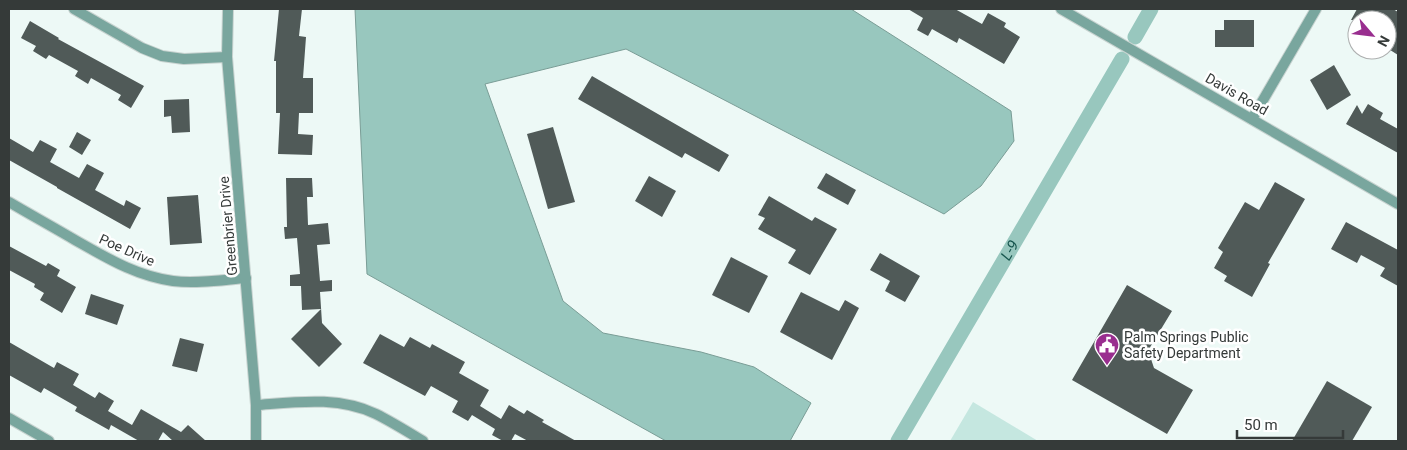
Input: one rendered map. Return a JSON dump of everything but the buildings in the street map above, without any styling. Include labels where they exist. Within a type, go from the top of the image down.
[{"type":"street","points":[[74,9],[142,48],[162,56],[184,59],[228,57]]},
{"type":"street","name":"Greenbrier Drive","points":[[228,9],[228,57],[256,405],[256,441]]},
{"type":"street","name":"Davis Road","points":[[1061,9],[1398,204]]},
{"type":"street","points":[[1252,119],[1316,9]]},
{"type":"street","name":"Poe Drive","points":[[9,202],[110,260],[152,277],[198,282],[246,278]]},
{"type":"street","points":[[256,405],[314,401],[336,402],[357,407],[377,415],[423,441]]},
{"type":"street","points":[[9,418],[49,441]]},
{"type":"shaded area","points":[[355,9],[851,9],[1011,111],[1014,141],[981,186],[944,214],[626,49],[485,84],[563,301],[603,333],[701,352],[754,367],[811,403],[790,441],[666,441],[367,274]]},
{"type":"shaded area","points":[[973,402],[1038,441],[950,441]]},
{"type":"waterway","name":"L-9","points":[[1135,37],[1151,9]]},
{"type":"waterway","name":"L-9","points":[[898,441],[1122,59]]},
{"type":"place","name":"Palm Springs Public Safety Department","points":[[1107,366]]}]
